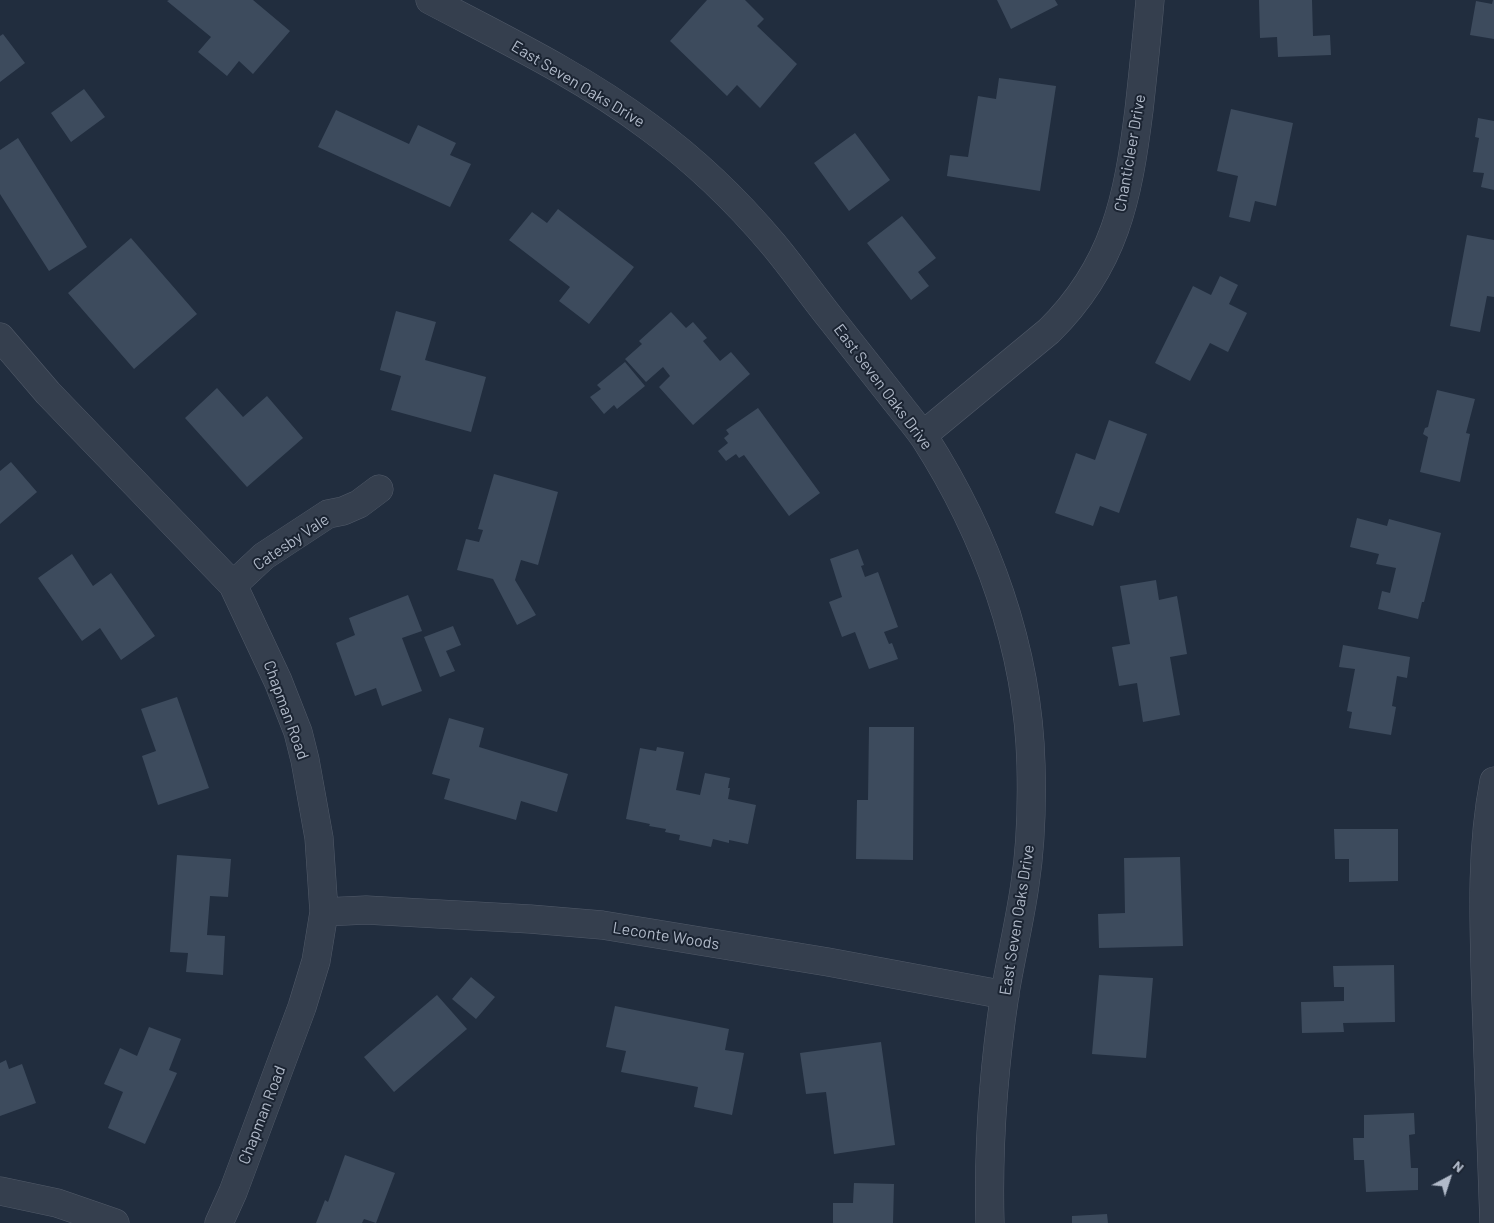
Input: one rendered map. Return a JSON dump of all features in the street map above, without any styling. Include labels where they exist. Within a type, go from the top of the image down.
[{"type":"street","name":"East Seven Oaks Drive","points":[[430,0],[548,63],[606,98],[648,126],[689,158],[727,194],[772,242],[923,435],[969,517],[999,589],[1016,647],[1026,706],[1031,762],[1031,824],[1026,881],[1005,995],[994,1093],[989,1196],[990,1223]]},
{"type":"street","name":"Chanticleer Drive","points":[[923,435],[1042,337],[1063,318],[1088,287],[1110,244],[1126,194],[1134,153],[1150,0]]},
{"type":"street","name":"Chapman Road","points":[[0,337],[48,393],[233,585],[278,681],[305,760],[319,838],[324,912],[316,961],[302,1007],[220,1223]]},
{"type":"street","name":"Catesby Vale","points":[[233,585],[264,556],[328,514],[343,511],[359,504],[379,489]]},
{"type":"street","points":[[1494,781],[1489,808],[1484,863],[1484,945],[1494,1223]]},
{"type":"street","name":"Leconte Woods","points":[[324,912],[366,910],[530,919],[602,926],[828,962],[1005,995]]},
{"type":"street","points":[[0,1191],[57,1203],[115,1223]]},
{"type":"building","points":[[253,0],[290,31],[253,74],[239,61],[227,76],[198,52],[211,37],[167,1]]},
{"type":"building","points":[[707,0],[745,0],[764,19],[757,26],[797,64],[760,108],[737,85],[727,96],[670,41]]},
{"type":"building","points":[[997,0],[1055,0],[1058,5],[1011,29]]},
{"type":"building","points":[[1259,0],[1312,0],[1313,36],[1330,35],[1331,55],[1278,57],[1277,37],[1260,38]]},
{"type":"building","points":[[1493,0],[1494,39],[1470,35],[1476,1],[1492,4]]},
{"type":"building","points":[[3,34],[25,63],[0,82],[0,36]]},
{"type":"building","points":[[999,78],[1056,86],[1040,191],[947,176],[950,155],[968,157],[978,96],[996,99]]},
{"type":"building","points":[[84,89],[105,117],[71,142],[51,113]]},
{"type":"building","points":[[1231,109],[1293,123],[1276,206],[1255,201],[1250,222],[1229,217],[1238,176],[1217,171]]},
{"type":"building","points":[[336,110],[409,144],[418,125],[456,143],[450,155],[471,164],[450,207],[318,147]]},
{"type":"building","points":[[1478,118],[1494,121],[1494,190],[1481,187],[1484,173],[1473,172],[1479,138],[1475,137]]},
{"type":"building","points":[[855,133],[890,180],[849,211],[814,163]]},
{"type":"building","points":[[18,138],[87,247],[49,271],[0,194],[0,150]]},
{"type":"building","points":[[558,209],[634,267],[589,324],[559,301],[570,287],[509,240],[532,212],[547,223]]},
{"type":"building","points":[[902,216],[936,258],[918,272],[929,286],[911,300],[867,243]]},
{"type":"building","points":[[1467,235],[1494,240],[1494,297],[1487,296],[1480,332],[1450,326]]},
{"type":"building","points":[[131,238],[197,314],[134,369],[68,293]]},
{"type":"building","points":[[1220,276],[1238,285],[1229,304],[1247,313],[1228,352],[1210,343],[1190,381],[1155,363],[1193,286],[1211,295]]},
{"type":"building","points":[[396,311],[436,322],[425,360],[486,377],[471,432],[391,410],[401,376],[380,370]]},
{"type":"building","points":[[671,312],[686,328],[693,322],[707,338],[703,341],[720,361],[731,352],[750,374],[693,425],[659,387],[670,376],[663,367],[646,382],[625,359],[642,344],[639,341]]},
{"type":"building","points":[[625,362],[645,386],[617,409],[614,405],[604,414],[590,397],[601,389],[597,385]]},
{"type":"building","points":[[217,388],[243,417],[267,396],[303,438],[247,487],[185,418]]},
{"type":"building","points":[[1437,390],[1475,399],[1466,433],[1470,434],[1460,482],[1420,472],[1428,437],[1423,434],[1425,428],[1428,427]]},
{"type":"building","points":[[758,408],[820,493],[789,516],[744,455],[739,458],[736,454],[726,461],[718,451],[728,443],[724,438],[729,434],[726,430]]},
{"type":"building","points":[[1109,420],[1147,434],[1119,513],[1100,506],[1093,526],[1055,513],[1076,453],[1095,460]]},
{"type":"building","points":[[11,462],[37,492],[0,524],[0,471]]},
{"type":"building","points":[[494,474],[558,492],[538,565],[521,560],[515,580],[536,615],[517,625],[493,579],[457,570],[466,539],[479,542],[483,530],[478,529]]},
{"type":"building","points":[[1357,518],[1387,526],[1389,519],[1441,533],[1418,619],[1378,609],[1382,591],[1390,593],[1396,568],[1376,564],[1379,554],[1350,547]]},
{"type":"building","points":[[858,549],[864,565],[861,566],[865,577],[878,572],[898,627],[884,632],[889,644],[892,643],[898,659],[869,669],[855,632],[842,637],[829,602],[842,597],[830,559]]},
{"type":"building","points":[[72,554],[93,586],[111,573],[155,636],[121,660],[100,628],[82,641],[38,578]]},
{"type":"building","points":[[1156,580],[1159,600],[1177,596],[1187,654],[1170,657],[1180,715],[1143,722],[1137,683],[1119,686],[1112,647],[1130,644],[1120,586]]},
{"type":"building","points":[[408,595],[422,631],[402,638],[422,691],[382,706],[376,688],[355,696],[336,643],[355,635],[349,618]]},
{"type":"building","points":[[453,626],[461,645],[446,651],[455,671],[440,677],[424,637]]},
{"type":"building","points":[[1343,645],[1410,657],[1407,678],[1397,676],[1392,706],[1396,707],[1391,735],[1349,728],[1352,712],[1347,711],[1355,669],[1339,667]]},
{"type":"building","points":[[177,697],[209,788],[158,805],[142,756],[156,751],[141,709]]},
{"type":"building","points":[[449,718],[484,728],[479,747],[568,774],[557,812],[521,801],[516,820],[444,799],[450,779],[432,774]]},
{"type":"building","points":[[869,727],[914,727],[913,860],[856,859],[857,800],[868,800]]},
{"type":"building","points":[[657,747],[684,752],[676,790],[700,795],[705,773],[730,778],[728,799],[756,805],[748,844],[729,840],[729,843],[713,839],[711,847],[679,840],[680,835],[665,832],[666,829],[626,819],[640,748],[656,751]]},
{"type":"building","points":[[1334,829],[1398,829],[1398,881],[1349,882],[1349,859],[1335,859]]},
{"type":"building","points":[[177,855],[231,859],[228,897],[210,896],[207,935],[225,936],[223,975],[186,972],[188,953],[170,952]]},
{"type":"building","points":[[1180,857],[1183,946],[1099,948],[1098,914],[1125,913],[1124,858]]},
{"type":"building","points":[[1394,965],[1395,1022],[1343,1023],[1344,1032],[1302,1033],[1301,1002],[1344,1001],[1344,987],[1334,987],[1333,966]]},
{"type":"building","points":[[1099,975],[1153,978],[1146,1058],[1092,1054]]},
{"type":"building","points":[[471,977],[495,997],[476,1019],[452,999]]},
{"type":"building","points":[[437,995],[467,1029],[394,1092],[364,1057]]},
{"type":"building","points":[[615,1006],[729,1029],[725,1050],[744,1053],[732,1115],[694,1107],[698,1087],[621,1072],[626,1051],[606,1047]]},
{"type":"building","points":[[149,1027],[181,1039],[169,1070],[177,1073],[145,1144],[108,1128],[123,1092],[104,1084],[120,1048],[137,1056]]},
{"type":"building","points":[[881,1042],[895,1145],[834,1154],[826,1092],[806,1094],[800,1053]]},
{"type":"building","points":[[6,1060],[9,1069],[22,1064],[36,1103],[0,1116],[0,1063]]},
{"type":"building","points":[[1414,1113],[1415,1134],[1409,1135],[1411,1168],[1418,1168],[1418,1190],[1366,1192],[1364,1160],[1354,1160],[1353,1138],[1364,1138],[1364,1115]]},
{"type":"building","points":[[345,1155],[395,1173],[376,1223],[364,1219],[362,1223],[316,1223],[325,1200],[328,1202]]},
{"type":"building","points":[[854,1183],[894,1184],[893,1223],[833,1223],[833,1203],[853,1203]]},
{"type":"building","points":[[1107,1214],[1108,1223],[1072,1223],[1072,1216]]}]
